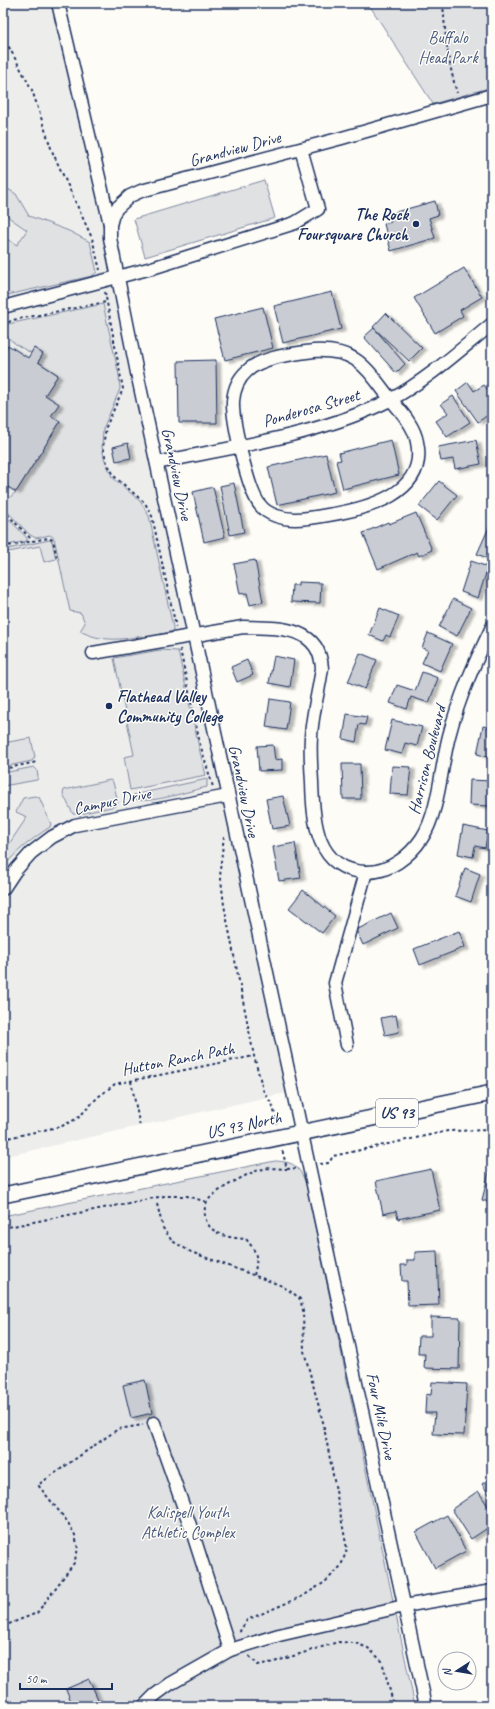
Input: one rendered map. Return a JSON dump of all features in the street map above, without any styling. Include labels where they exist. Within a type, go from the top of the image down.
[{"type":"main road","name":"US 93 North","points":[[3,1195],[492,1093]]},
{"type":"street","points":[[58,3],[110,225]]},
{"type":"street","name":"Grandview Drive","points":[[302,1133],[222,796],[194,635],[116,278],[110,238],[110,225],[113,214],[120,204],[130,196],[142,191],[301,149],[492,95]]},
{"type":"street","points":[[3,307],[103,282],[295,223],[318,209],[301,149]]},
{"type":"street","name":"Ponderosa Street","points":[[157,463],[325,426],[361,413],[390,399],[428,376],[492,324]]},
{"type":"street","name":"Ponderosa Street","points":[[313,351],[342,353],[366,367],[413,428],[417,441],[417,460],[410,478],[404,485],[389,497],[370,506],[350,511],[301,519],[286,519],[267,512],[260,506],[255,498],[248,480],[240,445],[233,411],[234,392],[237,384],[248,370],[263,362],[292,354],[313,351]]},
{"type":"street","name":"Harrison Boulevard","points":[[93,653],[243,627],[290,631],[301,634],[310,640],[317,648],[321,657],[322,668],[314,708],[310,751],[315,821],[322,847],[330,858],[340,866],[353,871],[366,872],[380,870],[393,865],[410,853],[423,836],[434,809],[449,736],[457,707],[468,678],[492,626]]},
{"type":"street","name":"Campus Drive","points":[[3,889],[15,871],[31,853],[52,837],[75,825],[222,796]]},
{"type":"street","points":[[347,1045],[335,983],[366,872]]},
{"type":"street","name":"Four Mile Drive","points":[[302,1133],[426,1706]]},
{"type":"street","points":[[154,1423],[192,1531],[230,1650]]},
{"type":"street","points":[[144,1706],[155,1695],[170,1684],[230,1650],[244,1645],[279,1635],[404,1606],[492,1591]]},
{"type":"path","points":[[443,3],[445,34],[450,70],[460,104]]},
{"type":"path","points":[[3,36],[32,90],[52,151],[92,238],[103,282],[123,389],[106,427],[103,447],[107,463],[115,477],[145,503],[152,516],[200,744],[209,776],[222,796]]},
{"type":"path","points":[[3,325],[13,320],[106,302]]},
{"type":"path","points":[[3,493],[8,487]]},
{"type":"path","points":[[3,510],[33,541]]},
{"type":"path","points":[[3,547],[48,538],[53,540],[57,559]]},
{"type":"path","points":[[3,769],[37,762]]},
{"type":"path","points":[[224,833],[220,870],[224,905],[254,1056],[263,1090],[273,1106],[287,1169]]},
{"type":"path","name":"Hutton Ranch Path","points":[[3,1139],[62,1126],[78,1118],[98,1097],[116,1084],[254,1056]]},
{"type":"path","points":[[131,1081],[140,1127]]},
{"type":"path","points":[[254,1275],[258,1261],[254,1248],[246,1239],[231,1238],[216,1232],[209,1226],[205,1219],[204,1210],[207,1202],[223,1188],[263,1169],[287,1169],[329,1163],[333,1156],[448,1130],[492,1130]]},
{"type":"path","points":[[3,1228],[164,1196],[187,1196],[207,1202]]},
{"type":"path","points":[[157,1204],[163,1228],[172,1241],[191,1252],[280,1285],[294,1292],[300,1299],[303,1310],[304,1351],[323,1422],[347,1549],[342,1566],[325,1582],[303,1596],[246,1620],[240,1631],[250,1659],[258,1665],[274,1662],[338,1642],[355,1643],[368,1648],[382,1661],[394,1706]]},
{"type":"path","points":[[3,1625],[37,1613],[74,1563],[78,1549],[75,1535],[67,1521],[38,1485],[118,1429],[154,1423]]},
{"type":"shaded area","name":"Flathead Valley Community College","points":[[3,3],[60,3],[299,1090],[3,1157]]},
{"type":"green space","name":"Buffalo Head Park","points":[[368,3],[492,3],[492,87],[433,104]]},
{"type":"green space","points":[[264,180],[275,218],[145,257],[134,219]]},
{"type":"green space","points":[[3,186],[16,194],[29,216],[69,231],[90,242],[97,272],[92,276],[3,296],[3,237],[17,245],[27,230],[11,219],[3,211]]},
{"type":"green space","points":[[103,304],[119,375],[120,389],[103,429],[102,446],[104,458],[112,477],[140,501],[149,516],[173,627],[173,631],[143,639],[142,636],[118,639],[95,637],[80,631],[85,623],[81,613],[70,611],[54,538],[50,535],[36,538],[30,535],[3,507],[3,498],[5,496],[9,498],[16,492],[60,422],[51,416],[45,395],[58,375],[38,362],[43,354],[34,348],[31,353],[18,346],[10,340],[3,328],[8,324]]},
{"type":"green space","points":[[3,513],[27,538],[27,541],[3,546]]},
{"type":"green space","points":[[49,540],[52,541],[56,559],[44,562],[40,546],[3,553],[3,550]]},
{"type":"green space","points":[[160,650],[178,651],[206,775],[130,790],[124,757],[134,755],[114,658]]},
{"type":"green space","points":[[31,738],[35,757],[32,761],[3,767],[3,743]]},
{"type":"green space","points":[[34,767],[37,770],[37,780],[3,786],[3,773]]},
{"type":"green space","points":[[207,779],[207,787],[153,800],[137,800],[133,795]]},
{"type":"green space","points":[[110,780],[113,782],[118,802],[116,806],[80,814],[73,814],[63,794],[64,790]]},
{"type":"green space","points":[[35,796],[39,797],[51,824],[50,827],[13,856],[3,868],[3,853],[27,817],[16,812],[23,798]]},
{"type":"green space","name":"Kalispell Youth Athletic Complex","points":[[275,1161],[287,1162],[298,1168],[306,1183],[415,1706],[3,1706],[3,1216]]},
{"type":"building","points":[[435,201],[438,215],[429,218],[435,238],[391,251],[384,224],[391,222],[389,214]]},
{"type":"building","points":[[464,268],[482,297],[460,310],[463,316],[435,333],[414,298]]},
{"type":"building","points":[[332,292],[341,329],[283,343],[274,306]]},
{"type":"building","points":[[263,307],[273,348],[225,360],[214,319]]},
{"type":"building","points":[[386,313],[422,348],[409,361],[373,327]]},
{"type":"building","points":[[374,328],[405,364],[396,373],[364,337]]},
{"type":"building","points":[[8,345],[28,358],[34,348],[43,354],[38,362],[58,375],[45,395],[59,404],[51,416],[60,422],[16,492],[3,484],[3,353]]},
{"type":"building","points":[[216,360],[217,423],[179,423],[178,361]]},
{"type":"building","points":[[468,382],[474,391],[484,385],[492,396],[492,412],[478,422],[456,391]]},
{"type":"building","points":[[453,396],[470,422],[447,437],[436,421],[448,413],[441,404]]},
{"type":"building","points":[[391,440],[399,475],[343,489],[336,461],[341,460],[339,453]]},
{"type":"building","points":[[476,440],[481,464],[455,469],[453,459],[441,461],[438,447]]},
{"type":"building","points":[[128,443],[131,458],[116,461],[113,447]]},
{"type":"building","points":[[326,454],[335,492],[277,505],[268,467]]},
{"type":"building","points":[[439,481],[457,495],[437,520],[419,506]]},
{"type":"building","points":[[234,483],[244,532],[230,535],[220,486]]},
{"type":"building","points":[[213,487],[225,537],[204,542],[193,492]]},
{"type":"building","points":[[416,513],[432,550],[419,556],[417,552],[378,569],[363,533],[388,522],[389,524]]},
{"type":"building","points":[[490,525],[492,526],[492,560],[477,554]]},
{"type":"building","points":[[255,560],[263,602],[250,605],[247,593],[240,594],[234,564]]},
{"type":"building","points":[[471,561],[488,567],[478,598],[461,592]]},
{"type":"building","points":[[298,582],[321,583],[320,603],[291,602],[292,585],[298,585]]},
{"type":"building","points":[[453,599],[471,608],[457,636],[439,627]]},
{"type":"building","points":[[380,608],[399,616],[390,637],[386,635],[383,641],[369,635]]},
{"type":"building","points":[[428,633],[452,644],[440,671],[422,663],[428,650],[422,648]]},
{"type":"building","points":[[360,653],[377,660],[365,689],[348,682]]},
{"type":"building","points":[[274,656],[294,660],[290,687],[269,683]]},
{"type":"building","points":[[247,660],[253,675],[237,682],[231,667]]},
{"type":"building","points":[[422,672],[438,678],[429,703],[411,697],[407,709],[390,703],[397,685],[415,691]]},
{"type":"building","points":[[270,699],[290,702],[286,730],[266,727]]},
{"type":"building","points":[[347,714],[367,717],[365,725],[359,724],[356,742],[343,739]]},
{"type":"building","points":[[392,720],[422,727],[417,746],[405,743],[402,754],[385,750]]},
{"type":"building","points":[[483,726],[492,728],[492,758],[477,754]]},
{"type":"building","points":[[273,745],[275,760],[282,759],[282,770],[259,771],[257,746]]},
{"type":"building","points":[[342,764],[360,764],[361,799],[343,799]]},
{"type":"building","points":[[392,766],[411,767],[408,795],[390,794]]},
{"type":"building","points":[[470,780],[491,781],[490,806],[469,805]]},
{"type":"building","points":[[283,796],[290,826],[272,829],[266,799]]},
{"type":"building","points":[[463,826],[488,831],[485,848],[475,846],[473,857],[458,854]]},
{"type":"building","points":[[295,843],[301,878],[279,881],[273,847]]},
{"type":"building","points":[[465,868],[480,874],[471,902],[455,896]]},
{"type":"building","points":[[303,890],[335,916],[322,933],[289,908]]},
{"type":"building","points":[[391,913],[398,928],[363,945],[356,930]]},
{"type":"building","points":[[459,931],[465,947],[420,965],[414,949]]},
{"type":"building","points":[[396,1015],[399,1032],[385,1035],[381,1018]]},
{"type":"building","points":[[490,1168],[492,1168],[492,1203],[482,1200]]},
{"type":"building","points":[[431,1169],[440,1210],[398,1219],[396,1211],[383,1214],[376,1181]]},
{"type":"building","points":[[437,1251],[439,1305],[408,1306],[407,1281],[402,1281],[401,1265],[407,1265],[407,1260],[415,1260],[415,1252]]},
{"type":"building","points":[[431,1317],[460,1318],[459,1369],[424,1368],[425,1354],[418,1354],[419,1336],[431,1336]]},
{"type":"building","points":[[145,1380],[152,1413],[131,1418],[123,1385]]},
{"type":"building","points":[[432,1382],[467,1384],[464,1435],[433,1434],[435,1413],[425,1413],[426,1394],[431,1395]]},
{"type":"building","points":[[492,1477],[492,1499],[482,1484]]},
{"type":"building","points":[[478,1491],[492,1512],[492,1525],[471,1539],[452,1509]]},
{"type":"building","points":[[447,1515],[466,1551],[435,1568],[416,1532]]},
{"type":"building","points":[[89,1679],[101,1706],[73,1706],[66,1689]]},
{"type":"place","name":"The Rock Foursquare Church","points":[[416,224]]},
{"type":"place","name":"Flathead Valley Community College","points":[[109,706]]}]
